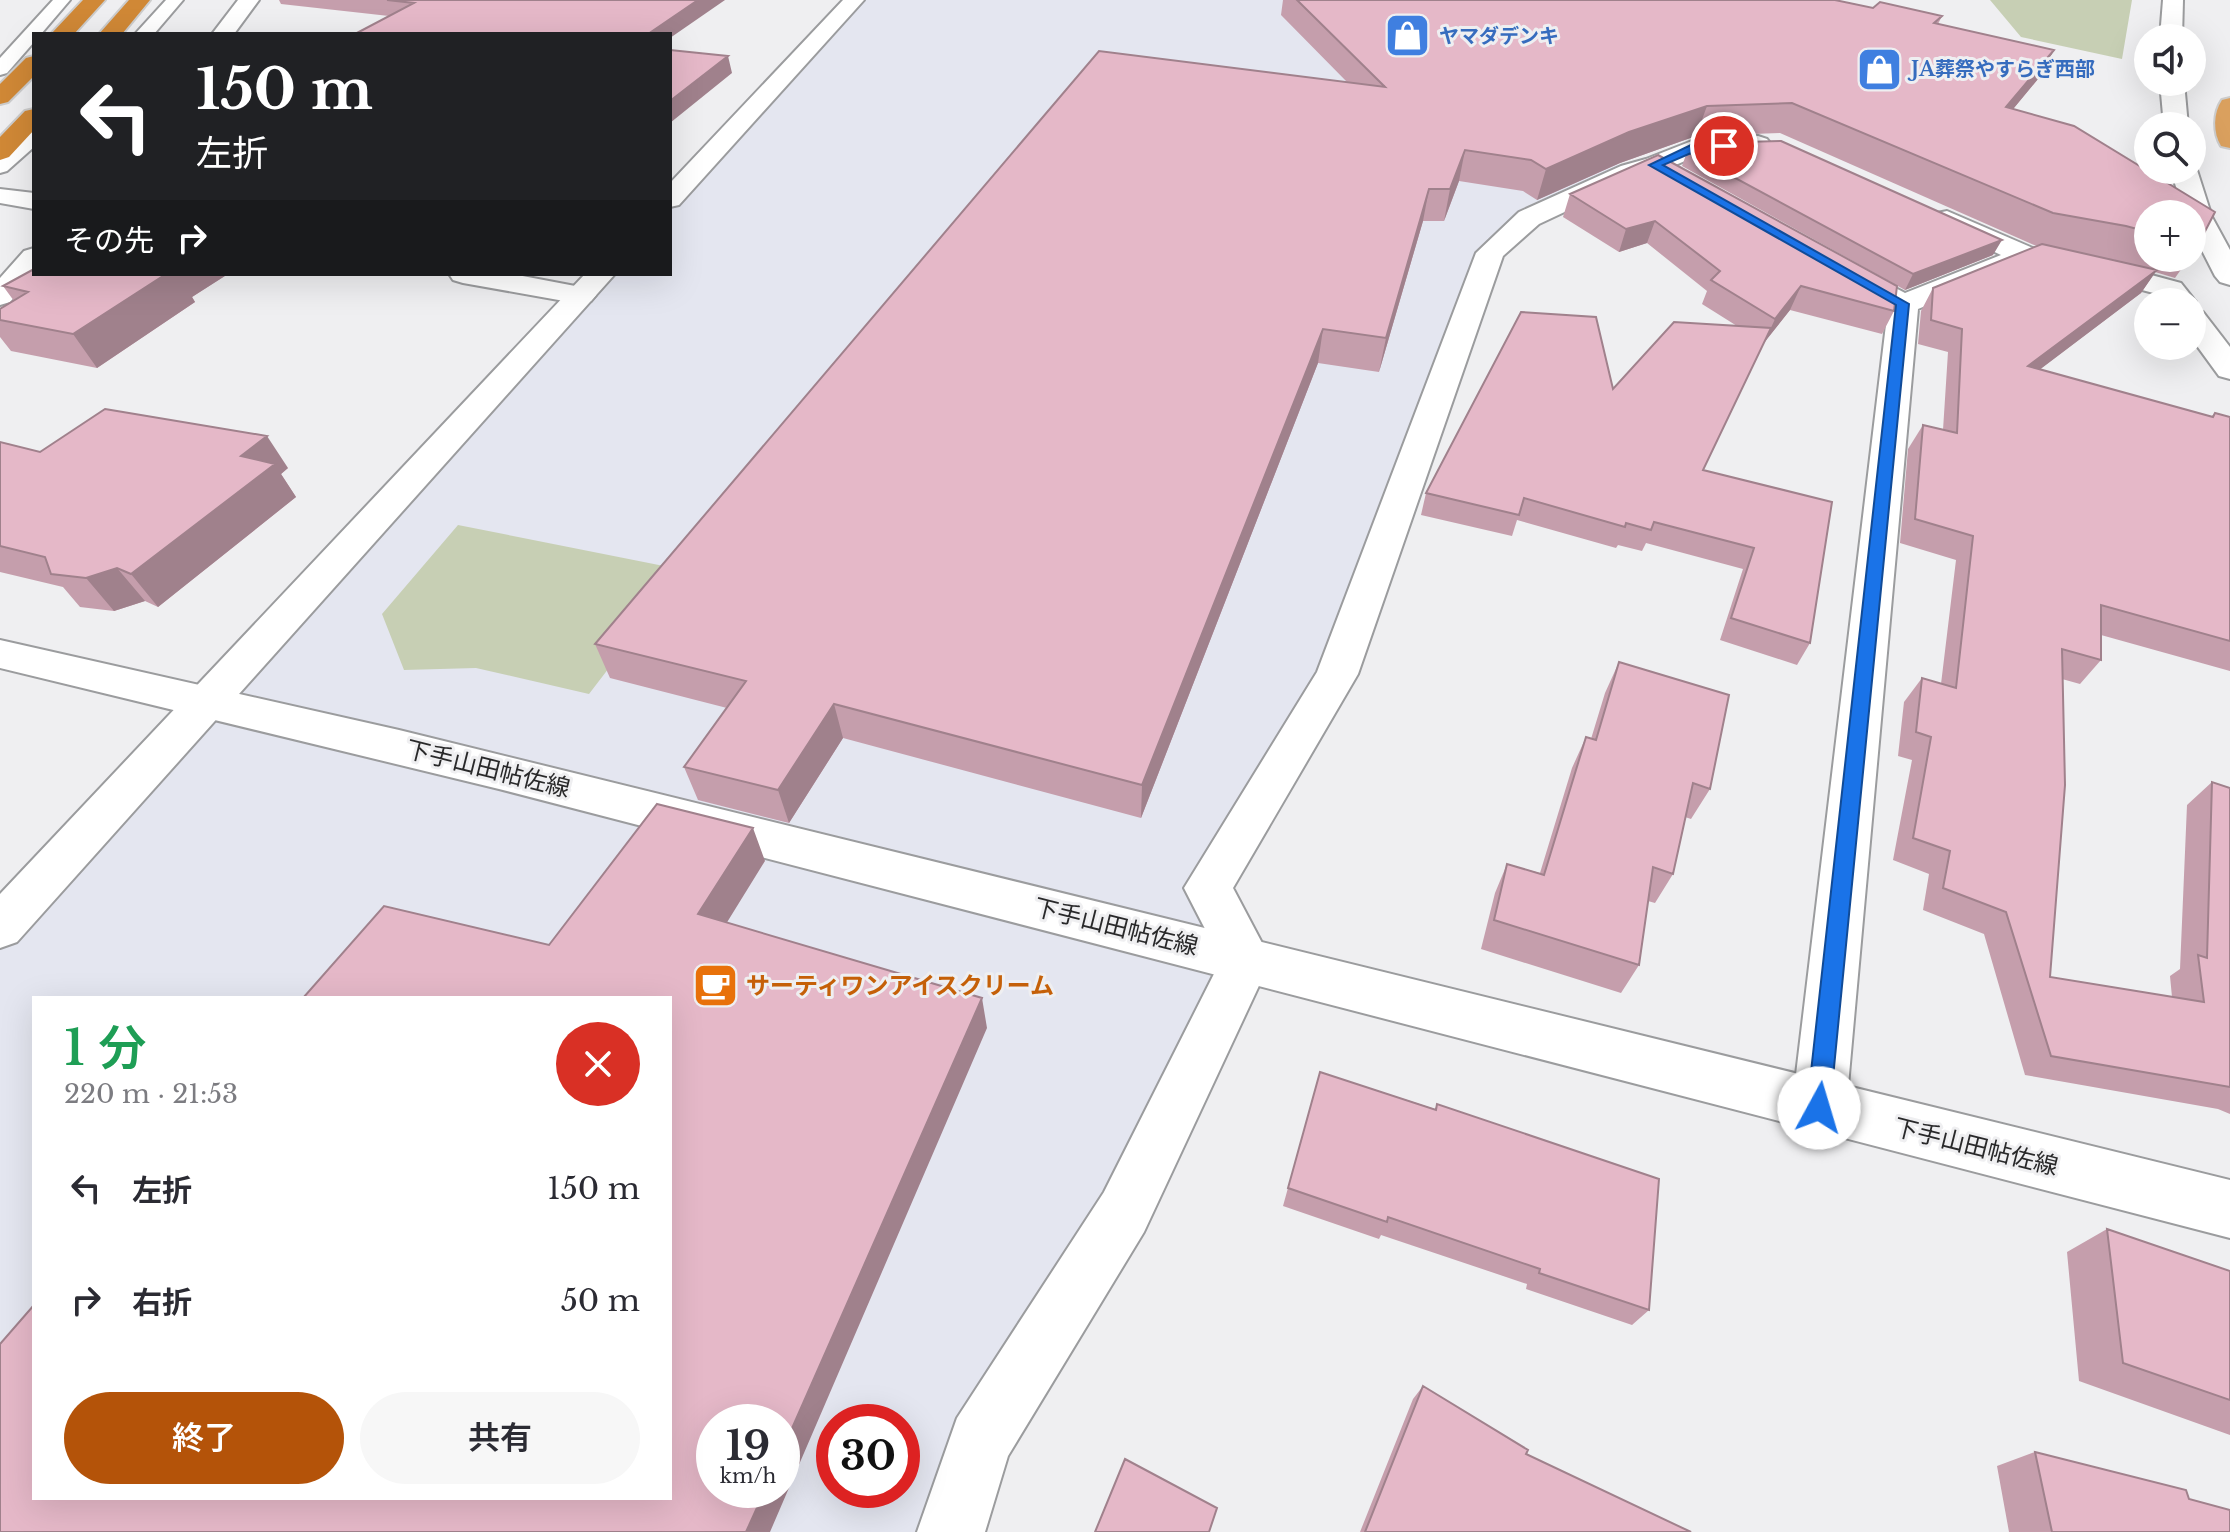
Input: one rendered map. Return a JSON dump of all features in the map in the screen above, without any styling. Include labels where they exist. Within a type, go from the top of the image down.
[{"type":"highway","points":[[64,32],[95,0]]},
{"type":"highway","points":[[112,32],[140,0]]},
{"type":"highway","points":[[0,97],[32,65]]},
{"type":"highway","points":[[2230,105],[2227,127],[2230,141]]},
{"type":"highway","points":[[0,152],[32,118]]},
{"type":"street","points":[[225,32],[249,0]]},
{"type":"street","points":[[672,197],[854,0]]},
{"type":"street","points":[[2172,24],[2173,0]]},
{"type":"street","points":[[951,1532],[980,1441],[1124,1212],[1246,960],[1208,888],[1337,674],[1490,253],[1529,218],[1630,171],[1655,165],[1697,147],[1780,144]]},
{"type":"street","points":[[1655,165],[1696,188]]},
{"type":"street","points":[[2188,184],[2198,217],[2230,276]]},
{"type":"street","points":[[2,196],[32,201]]},
{"type":"street","points":[[1924,209],[2047,259],[2167,288]]},
{"type":"street","points":[[0,296],[32,259]]},
{"type":"street","points":[[1847,273],[1903,304],[2047,259]]},
{"type":"street","points":[[486,276],[591,285]]},
{"type":"street","points":[[0,927],[591,285]]},
{"type":"street","points":[[1819,1108],[1903,304]]},
{"type":"street","points":[[2206,337],[2230,369]]},
{"type":"street","name":"下手山田帖佐線","points":[[0,654],[210,699],[1819,1108],[2230,1209]]},
{"type":"lane","points":[[33,32],[62,0]]},
{"type":"lane","points":[[146,32],[175,0]]},
{"type":"lane","points":[[0,69],[32,33]]},
{"type":"lane","points":[[0,167],[32,138]]},
{"type":"shaded area","points":[[854,0],[1469,0],[1543,125],[1630,171],[1529,218],[1490,253],[1337,674],[1208,888],[1246,960],[951,1532],[0,1532],[0,927],[599,276],[672,276],[672,197]]},
{"type":"green space","points":[[1990,0],[2132,0],[2122,59],[2021,37]]},
{"type":"green space","points":[[458,525],[684,570],[589,694],[476,668],[404,670],[382,614]]},
{"type":"building","points":[[387,0],[698,0],[651,32],[359,32],[414,3]]},
{"type":"building","points":[[1297,0],[1835,0],[1873,8],[1880,2],[1942,16],[1934,23],[2054,50],[2006,107],[2074,126],[2134,163],[2134,184],[2169,184],[2195,200],[2134,200],[2134,228],[2053,213],[1792,103],[1707,106],[1629,132],[1546,169],[1531,160],[1465,150],[1450,189],[1429,189],[1386,338],[1323,329],[1142,785],[834,704],[778,790],[684,767],[746,681],[595,644],[1099,51],[1385,87]]},
{"type":"building","points":[[672,50],[728,56],[672,99]]},
{"type":"building","points":[[1781,141],[2002,240],[1913,274],[1687,152],[1707,143]]},
{"type":"building","points":[[1658,155],[1897,286],[1894,311],[1801,286],[1775,319],[1711,280],[1720,271],[1655,221],[1626,229],[1570,194]]},
{"type":"building","points":[[2206,207],[2215,212],[2206,229]]},
{"type":"building","points":[[2042,244],[2134,265],[2134,272],[2154,272],[2028,366],[2213,417],[2215,413],[2230,417],[2230,641],[2101,605],[2101,660],[2062,649],[2065,785],[2050,977],[2204,1002],[2198,955],[2207,958],[2212,782],[2230,788],[2230,1087],[2051,1056],[2006,912],[1943,888],[1950,851],[1913,838],[1931,737],[1916,732],[1922,678],[1956,688],[1973,536],[1915,519],[1923,425],[1957,433],[1962,329],[1931,320],[1933,288]]},
{"type":"building","points":[[32,270],[32,276],[163,276],[73,334],[0,320],[0,309],[28,292],[3,286]]},
{"type":"building","points":[[1521,312],[1596,317],[1613,389],[1674,322],[1771,328],[1703,470],[1832,502],[1810,643],[1731,618],[1754,548],[1654,522],[1651,530],[1626,523],[1625,527],[1524,498],[1519,515],[1426,493]]},
{"type":"building","points":[[105,409],[267,436],[241,456],[275,464],[131,574],[117,568],[86,578],[51,574],[45,557],[0,546],[0,442],[40,452]]},
{"type":"building","points":[[1619,662],[1729,695],[1710,789],[1693,783],[1673,874],[1653,867],[1639,965],[1494,920],[1507,864],[1544,875],[1586,737],[1596,740]]},
{"type":"building","points":[[657,804],[753,828],[698,914],[982,998],[800,1410],[800,1404],[696,1404],[696,1508],[757,1508],[746,1532],[0,1532],[0,1344],[32,1307],[32,1500],[672,1500],[672,996],[305,996],[384,906],[549,945]]},
{"type":"building","points":[[1320,1072],[1436,1110],[1437,1104],[1659,1179],[1649,1310],[1388,1217],[1387,1222],[1288,1188]]},
{"type":"building","points":[[2107,1229],[2230,1271],[2230,1400],[2123,1363]]},
{"type":"building","points":[[1423,1386],[1528,1450],[1526,1454],[1691,1532],[1365,1532]]},
{"type":"building","points":[[2035,1452],[2186,1490],[2189,1499],[2230,1510],[2230,1532],[2052,1532]]},
{"type":"building","points":[[1125,1459],[1217,1508],[1209,1532],[1095,1532]]},
{"type":"place","name":"ヤマダデンキ","points":[[1408,36]]},
{"type":"place","name":"JA葬祭やすらぎ西部","points":[[1880,69]]},
{"type":"place","name":"サーティワンアイスクリーム","points":[[715,986]]},
{"type":"route","points":[[1724,146],[1697,147],[1655,165],[1903,304],[1819,1108]]}]
